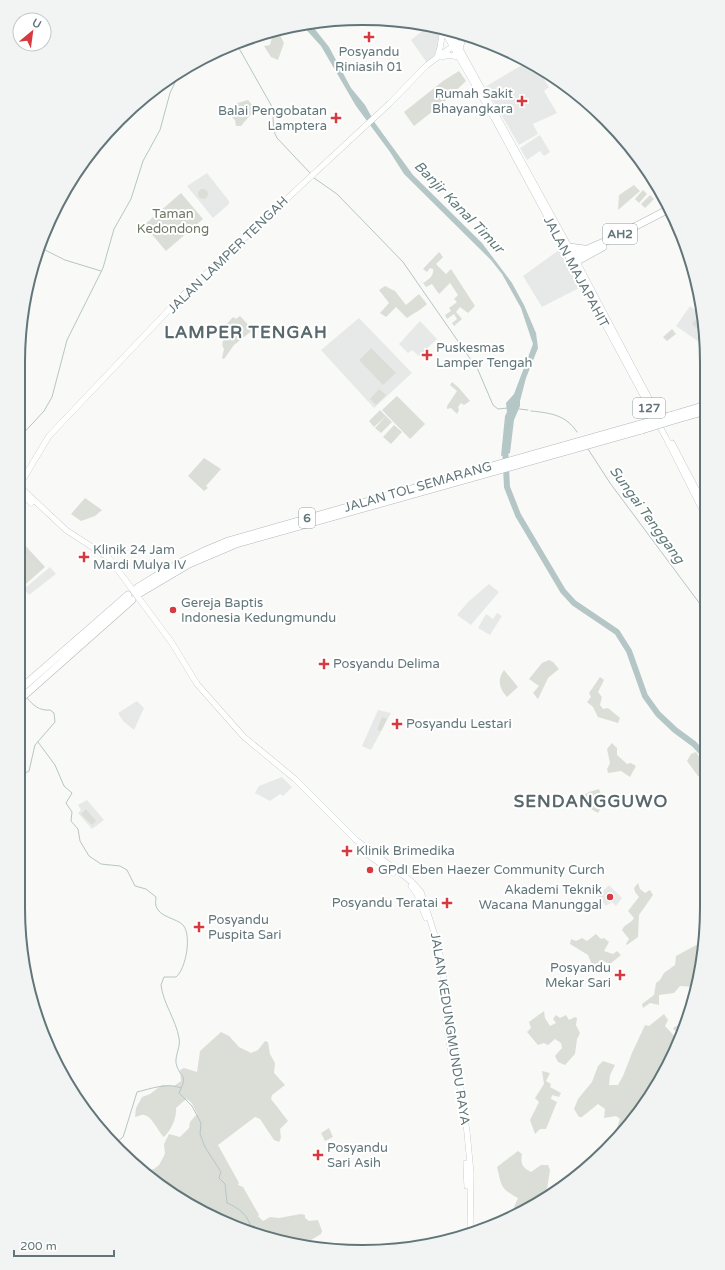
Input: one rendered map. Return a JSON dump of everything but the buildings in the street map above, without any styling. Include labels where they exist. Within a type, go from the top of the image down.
[{"type":"highway","name":"AH2","points":[[574,261],[589,251],[664,212]]},
{"type":"highway","name":"AH2","points":[[589,251],[666,215]]},
{"type":"highway","points":[[569,247],[589,251]]},
{"type":"highway","name":"JALAN TOL SEMARANG","points":[[670,419],[700,407]]},
{"type":"highway","name":"JALAN TOL SEMARANG","points":[[139,591],[189,564],[236,544],[487,470],[670,419],[700,412]]},
{"type":"highway","points":[[25,694],[31,686],[130,598]]},
{"type":"highway","points":[[25,688],[31,686]]},
{"type":"main road","points":[[436,58],[440,48],[441,35]]},
{"type":"main road","name":"JALAN MAJAPAHIT","points":[[453,38],[700,497]]},
{"type":"main road","points":[[457,46],[461,40]]},
{"type":"main road","name":"JALAN MAJAPAHIT","points":[[457,46],[460,58],[495,116],[569,247],[574,261],[700,505]]},
{"type":"main road","name":"JALAN LAMPER TENGAH","points":[[25,476],[49,436],[186,292],[436,58],[457,46]]},
{"type":"main road","points":[[436,58],[449,55],[460,58]]},
{"type":"main road","points":[[25,492],[66,530],[108,558],[142,606]]},
{"type":"main road","points":[[25,497],[62,532],[105,559],[124,581],[142,606]]},
{"type":"main road","name":"JALAN KEDUNGMUNDU RAYA","points":[[142,606],[172,643],[198,684],[235,729],[305,789],[356,840],[419,889],[437,941],[465,1141],[467,1228]]},
{"type":"main road","name":"JALAN KEDUNGMUNDU RAYA","points":[[442,983],[469,1147],[471,1174],[470,1227]]},
{"type":"shaded area","points":[[314,29],[329,47],[351,88],[365,105],[375,123],[413,175],[482,243],[512,283],[524,305],[536,333],[538,348],[526,378],[520,406],[514,420],[510,453],[501,456],[505,416],[507,412],[506,403],[514,394],[533,344],[521,308],[502,274],[491,260],[404,174],[390,152],[356,106],[321,46],[306,30]]},
{"type":"shaded area","points":[[423,30],[441,34],[438,52],[427,63],[411,40]]},
{"type":"shaded area","name":"Rumah Sakit Bhayangkara","points":[[522,65],[543,77],[549,87],[544,91],[557,113],[533,124],[538,134],[519,145],[485,87]]},
{"type":"shaded area","points":[[540,135],[550,152],[544,156],[540,151],[527,160],[520,148]]},
{"type":"shaded area","points":[[207,173],[229,201],[229,204],[213,218],[187,186]]},
{"type":"shaded area","points":[[559,250],[579,288],[542,307],[523,276]]},
{"type":"shaded area","points":[[690,306],[696,311],[699,342],[676,326]]},
{"type":"shaded area","points":[[359,318],[412,373],[374,408],[321,350]]},
{"type":"shaded area","points":[[420,321],[437,339],[419,356],[412,350],[408,353],[399,344]]},
{"type":"shaded area","points":[[50,567],[56,574],[29,595],[25,588]]},
{"type":"shaded area","points":[[489,584],[499,592],[471,625],[457,615],[468,602]]},
{"type":"shaded area","points":[[497,613],[502,616],[490,635],[478,628],[486,614],[493,619]]},
{"type":"shaded area","points":[[137,701],[144,708],[134,730],[123,721],[118,713]]},
{"type":"shaded area","points":[[378,710],[391,713],[371,750],[362,746]]},
{"type":"shaded area","points":[[282,777],[292,787],[283,796],[280,794],[270,801],[255,793],[259,786]]},
{"type":"shaded area","points":[[87,800],[104,820],[92,829],[78,813],[81,810],[78,805]]},
{"type":"shaded area","name":"Akademi Teknik Wacana Manunggal","points":[[609,885],[622,898],[616,906],[612,902],[606,906],[598,896]]},
{"type":"green space","points":[[280,36],[284,43],[278,60],[271,57],[264,46],[270,45],[272,38]]},
{"type":"green space","points":[[459,71],[466,81],[442,104],[414,126],[404,112],[443,81]]},
{"type":"green space","points":[[248,100],[254,107],[252,113],[241,126],[236,126],[235,120],[230,115],[234,104]]},
{"type":"green space","points":[[634,185],[640,191],[618,210],[619,195]]},
{"type":"green space","points":[[203,189],[208,194],[203,199],[198,194]]},
{"type":"green space","points":[[643,190],[647,194],[639,203],[635,199]]},
{"type":"green space","name":"Taman Kedondong","points":[[181,193],[203,219],[166,251],[144,225]]},
{"type":"green space","points":[[650,195],[654,199],[645,208],[641,204]]},
{"type":"green space","points":[[439,252],[443,257],[436,264],[446,274],[451,269],[475,306],[468,313],[460,307],[456,312],[462,319],[454,326],[452,323],[457,319],[454,314],[447,319],[445,315],[451,311],[449,308],[457,302],[454,299],[458,295],[450,283],[439,294],[432,284],[426,287],[423,283],[431,277],[433,274],[433,269],[430,268],[427,272],[423,269]]},
{"type":"green space","points":[[385,286],[395,291],[406,305],[419,294],[427,304],[407,318],[396,307],[386,317],[380,313],[389,303],[379,290]]},
{"type":"green space","points":[[240,316],[253,330],[234,345],[224,359],[222,358],[224,349],[222,343],[228,333],[224,327],[233,317],[236,319]]},
{"type":"green space","points":[[695,320],[697,322],[698,329],[692,324]]},
{"type":"green space","points":[[672,329],[676,334],[667,341],[663,337]]},
{"type":"green space","points":[[371,348],[396,373],[383,385],[359,360]]},
{"type":"green space","points":[[452,382],[470,401],[464,405],[461,403],[458,407],[459,410],[457,414],[451,408],[447,409],[447,406],[457,391],[450,385]]},
{"type":"green space","points":[[379,389],[386,395],[376,405],[370,399]]},
{"type":"green space","points":[[397,396],[425,424],[410,439],[382,410]]},
{"type":"green space","points":[[380,410],[386,416],[374,427],[369,421]]},
{"type":"green space","points":[[386,416],[392,422],[381,433],[375,428]]},
{"type":"green space","points":[[394,425],[402,432],[391,444],[383,437]]},
{"type":"green space","points":[[204,458],[221,469],[206,486],[208,488],[204,491],[188,476]]},
{"type":"green space","points":[[85,498],[102,510],[95,516],[81,521],[71,514]]},
{"type":"green space","points":[[25,545],[45,567],[25,585]]},
{"type":"green space","points":[[549,660],[559,669],[548,678],[538,699],[533,693],[539,686],[529,679],[542,663]]},
{"type":"green space","points":[[504,670],[518,687],[507,697],[500,684],[500,677]]},
{"type":"green space","points":[[600,677],[604,680],[598,692],[602,697],[600,705],[603,709],[608,708],[620,718],[618,723],[598,717],[593,707],[587,702],[591,697],[589,693]]},
{"type":"green space","points":[[382,717],[387,719],[381,731],[377,730]]},
{"type":"green space","points":[[612,743],[617,748],[617,755],[627,764],[631,763],[636,766],[630,777],[621,771],[608,773],[607,769],[610,763],[607,749]]},
{"type":"green space","points":[[696,752],[700,758],[700,776],[698,776],[687,761],[691,754]]},
{"type":"green space","points":[[599,789],[604,803],[598,813],[591,809],[584,795]]},
{"type":"green space","points":[[86,809],[96,821],[92,825],[81,814]]},
{"type":"green space","points":[[638,883],[640,889],[645,893],[650,890],[653,895],[639,915],[638,937],[627,945],[626,944],[629,939],[622,930],[634,918],[628,911],[639,897],[634,888]]},
{"type":"green space","points":[[596,934],[601,939],[604,938],[609,942],[604,951],[613,954],[617,951],[621,955],[610,964],[603,961],[592,965],[588,955],[570,944],[571,939],[576,941],[582,938],[587,941]]},
{"type":"green space","points":[[698,944],[694,973],[690,987],[680,986],[674,993],[659,995],[659,1005],[650,1003],[643,1008],[642,1004],[654,995],[656,983],[660,980],[664,973],[675,965],[676,956]]},
{"type":"green space","points":[[544,1011],[545,1018],[550,1026],[556,1023],[553,1019],[556,1015],[560,1018],[566,1015],[569,1020],[575,1017],[577,1018],[576,1025],[580,1033],[577,1039],[575,1054],[565,1065],[558,1062],[555,1056],[562,1048],[561,1043],[555,1039],[548,1045],[544,1043],[538,1045],[527,1032],[531,1028],[529,1022]]},
{"type":"green space","points":[[664,1014],[668,1020],[665,1026],[674,1036],[655,1076],[630,1113],[617,1128],[620,1119],[616,1116],[604,1118],[605,1109],[598,1104],[582,1117],[579,1117],[574,1109],[578,1099],[592,1082],[598,1066],[603,1061],[615,1065],[610,1075],[609,1085],[618,1085],[645,1025],[649,1026]]},
{"type":"green space","points":[[679,1025],[676,1031],[673,1028]]},
{"type":"green space","points":[[221,1032],[229,1036],[239,1047],[251,1053],[258,1050],[265,1041],[268,1042],[270,1054],[275,1063],[274,1073],[285,1085],[272,1095],[271,1099],[288,1121],[280,1129],[281,1138],[279,1142],[274,1140],[260,1119],[255,1117],[218,1145],[239,1183],[238,1185],[243,1187],[259,1215],[258,1216],[263,1221],[270,1217],[279,1218],[301,1214],[305,1215],[305,1218],[309,1221],[318,1220],[322,1231],[321,1234],[310,1241],[297,1239],[254,1227],[213,1210],[194,1200],[150,1169],[154,1169],[159,1165],[165,1154],[164,1144],[169,1134],[180,1137],[189,1128],[190,1122],[197,1114],[192,1103],[186,1099],[176,1108],[176,1116],[173,1124],[164,1137],[147,1116],[143,1115],[135,1117],[136,1108],[142,1097],[150,1094],[162,1085],[174,1086],[181,1081],[180,1070],[184,1068],[197,1072],[200,1051]]},
{"type":"green space","points":[[542,1071],[550,1073],[546,1081],[551,1084],[550,1087],[561,1093],[559,1097],[552,1095],[551,1099],[557,1102],[546,1129],[540,1129],[535,1134],[530,1120],[539,1102],[535,1098],[544,1084]]},
{"type":"green space","points":[[329,1128],[333,1137],[325,1141],[321,1133]]},
{"type":"green space","points":[[518,1151],[522,1154],[521,1160],[523,1165],[531,1172],[541,1165],[548,1165],[550,1170],[548,1189],[516,1208],[514,1207],[518,1198],[505,1189],[500,1179],[497,1167]]},
{"type":"waterway","points":[[239,49],[271,105],[274,130],[277,138],[311,174]]},
{"type":"waterway","points":[[25,432],[44,411],[52,397],[67,340],[103,268],[114,229],[131,199],[143,161],[160,130],[170,93],[175,82]]},
{"type":"waterway","points":[[314,178],[337,194],[403,262],[478,370],[493,405],[498,409],[508,408]]},
{"type":"waterway","points":[[45,250],[65,260],[101,271]]},
{"type":"waterway","points":[[519,409],[528,410]]},
{"type":"waterway","points":[[531,411],[551,414],[563,418],[573,426],[577,432]]},
{"type":"waterway","name":"Banjir Kanal Timur","points":[[505,446],[507,487],[518,515],[563,591],[574,603],[617,632],[629,651],[645,696],[658,714],[700,750]]},
{"type":"waterway","name":"Sungai Tenggang","points":[[588,449],[610,483],[700,604]]},
{"type":"waterway","points":[[25,773],[29,771],[35,745],[55,722],[54,713],[50,710],[43,710],[37,707],[27,698]]},
{"type":"waterway","points":[[38,742],[55,765],[64,786],[72,793],[66,803],[72,812],[71,821],[78,829],[80,841],[89,856],[101,864],[120,866],[127,870],[135,886],[146,889],[156,897],[156,906],[160,913],[180,923],[186,930],[187,952],[183,967],[176,977],[164,977],[161,985],[164,998],[179,1038],[176,1063],[184,1079],[179,1093],[192,1106],[201,1123],[200,1134],[205,1147],[221,1172],[219,1178],[225,1184],[227,1203],[236,1207],[243,1213],[249,1221],[250,1226]]},
{"type":"waterway","points":[[119,1141],[123,1137],[137,1092],[165,1086],[176,1086],[181,1088]]},
{"type":"place","name":"Posyandu Riniasih 01","points":[[369,37]]},
{"type":"place","name":"Rumah Sakit Bhayangkara","points":[[522,101]]},
{"type":"place","name":"Balai Pengobatan Lamptera","points":[[336,118]]},
{"type":"place","name":"Puskesmas Lamper Tengah","points":[[427,355]]},
{"type":"place","name":"Klinik 24 Jam Mardi Mulya IV","points":[[84,557]]},
{"type":"place","name":"Gereja Baptis Indonesia Kedungmundu","points":[[173,610]]},
{"type":"place","name":"Posyandu Delima","points":[[324,664]]},
{"type":"place","name":"Posyandu Lestari","points":[[397,724]]},
{"type":"place","name":"Klinik Brimedika","points":[[347,851]]},
{"type":"place","name":"GPdI Eben Haezer Community Curch","points":[[370,870]]},
{"type":"place","name":"Akademi Teknik Wacana Manunggal","points":[[610,897]]},
{"type":"place","name":"Posyandu Teratai","points":[[447,903]]},
{"type":"place","name":"Posyandu Puspita Sari","points":[[199,927]]},
{"type":"place","name":"Posyandu Mekar Sari","points":[[620,975]]},
{"type":"place","name":"Posyandu Sari Asih","points":[[318,1155]]},
{"type":"district","name":"LAMPER TENGAH","points":[[246,332]]},
{"type":"district","name":"SENDANGGUWO","points":[[591,801]]}]
